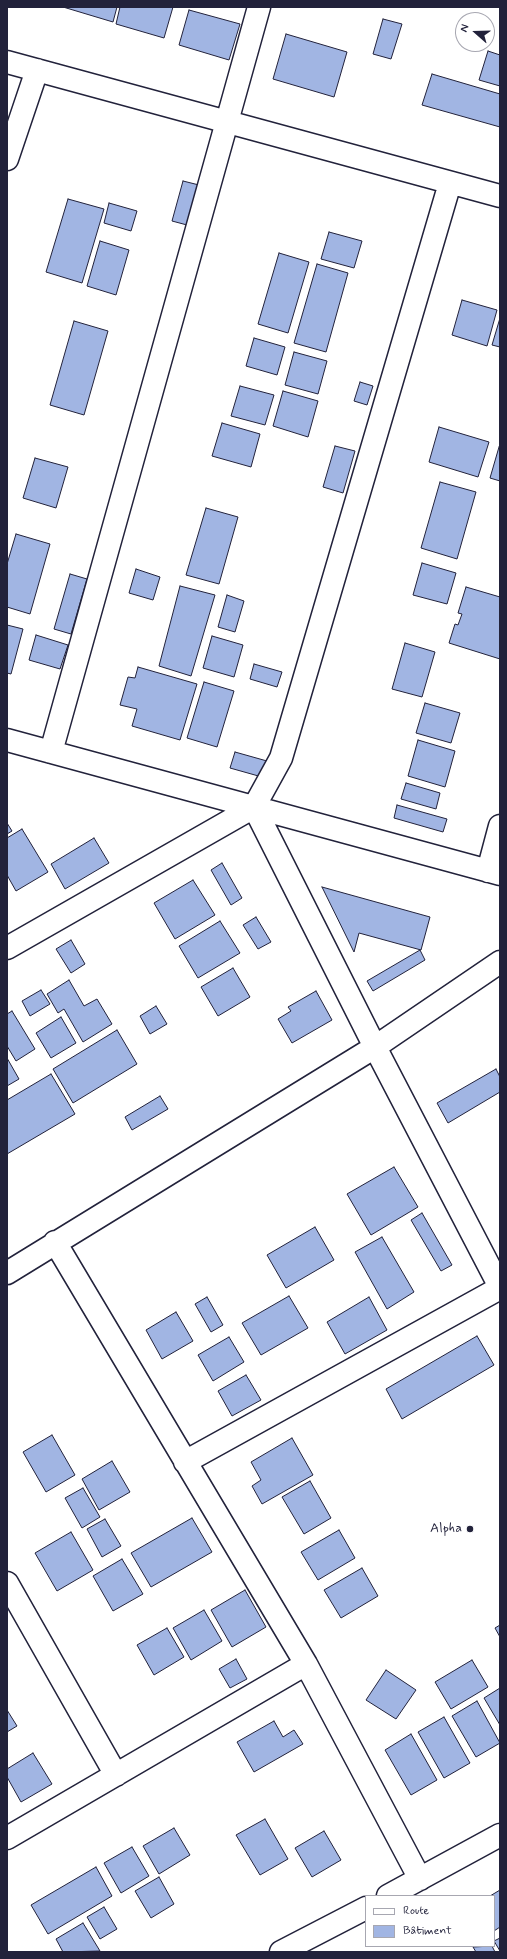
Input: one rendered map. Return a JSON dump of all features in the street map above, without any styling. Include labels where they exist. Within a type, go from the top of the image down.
[{"type":"street","points":[[52,752],[258,7]]},
{"type":"street","points":[[7,62],[500,196]]},
{"type":"street","points":[[7,159],[36,70]]},
{"type":"street","points":[[7,948],[254,807],[280,758],[450,183]]},
{"type":"street","points":[[7,740],[494,872],[500,826]]},
{"type":"street","points":[[185,1462],[500,1288],[375,1047],[254,807]]},
{"type":"street","points":[[7,1273],[55,1242],[375,1047],[500,962]]},
{"type":"street","points":[[55,1242],[306,1664],[420,1879]]},
{"type":"street","points":[[7,1583],[116,1775]]},
{"type":"street","points":[[7,1838],[306,1664]]},
{"type":"street","points":[[390,1895],[500,1835]]},
{"type":"street","points":[[281,1952],[365,1909]]},
{"type":"building","points":[[63,7],[117,7],[113,22]]},
{"type":"building","points":[[120,7],[173,7],[164,38],[116,24]]},
{"type":"building","points":[[189,10],[240,24],[229,60],[179,45]]},
{"type":"building","points":[[383,19],[402,24],[391,59],[373,54]]},
{"type":"building","points":[[286,34],[347,52],[334,97],[273,79]]},
{"type":"building","points":[[488,52],[500,55],[500,86],[479,80]]},
{"type":"building","points":[[432,74],[500,94],[500,127],[422,105]]},
{"type":"building","points":[[183,181],[199,185],[187,225],[172,221]]},
{"type":"building","points":[[68,199],[104,209],[82,283],[46,272]]},
{"type":"building","points":[[109,203],[137,211],[131,231],[104,223]]},
{"type":"building","points":[[329,232],[362,241],[354,268],[321,259]]},
{"type":"building","points":[[100,241],[129,250],[116,295],[87,286]]},
{"type":"building","points":[[279,253],[309,262],[288,333],[258,324]]},
{"type":"building","points":[[317,264],[348,273],[326,352],[294,343]]},
{"type":"building","points":[[462,300],[497,310],[487,346],[452,335]]},
{"type":"building","points":[[500,318],[500,347],[492,345]]},
{"type":"building","points":[[74,321],[108,331],[84,415],[50,405]]},
{"type":"building","points":[[254,338],[285,347],[277,375],[246,366]]},
{"type":"building","points":[[294,352],[327,361],[318,394],[285,385]]},
{"type":"building","points":[[360,382],[373,386],[367,405],[354,401]]},
{"type":"building","points":[[240,386],[274,395],[265,425],[231,416]]},
{"type":"building","points":[[283,391],[318,401],[308,437],[273,426]]},
{"type":"building","points":[[222,423],[260,434],[251,467],[212,456]]},
{"type":"building","points":[[439,427],[489,442],[478,477],[429,462]]},
{"type":"building","points":[[335,446],[355,451],[343,493],[323,487]]},
{"type":"building","points":[[499,447],[500,448],[500,481],[490,478]]},
{"type":"building","points":[[35,458],[68,467],[56,508],[23,498]]},
{"type":"building","points":[[440,482],[476,492],[457,559],[421,548]]},
{"type":"building","points":[[206,508],[238,517],[219,584],[186,575]]},
{"type":"building","points":[[16,534],[50,544],[30,614],[7,607],[7,564]]},
{"type":"building","points":[[422,563],[456,573],[447,604],[413,595]]},
{"type":"building","points":[[136,569],[160,577],[153,600],[129,593]]},
{"type":"building","points":[[70,574],[87,579],[71,634],[54,629]]},
{"type":"building","points":[[180,586],[215,595],[191,676],[159,666]]},
{"type":"building","points":[[466,587],[500,597],[500,659],[449,643],[455,624],[458,625],[462,614],[458,613]]},
{"type":"building","points":[[227,595],[244,601],[235,632],[218,627]]},
{"type":"building","points":[[7,625],[23,629],[11,674],[7,673]]},
{"type":"building","points":[[36,635],[68,645],[60,669],[29,660]]},
{"type":"building","points":[[212,636],[243,645],[234,677],[203,668]]},
{"type":"building","points":[[405,643],[435,652],[422,697],[392,689]]},
{"type":"building","points":[[254,664],[282,672],[277,687],[250,679]]},
{"type":"building","points":[[138,667],[197,684],[180,740],[132,726],[137,709],[120,705],[128,677],[135,678]]},
{"type":"building","points":[[204,682],[234,691],[217,747],[187,738]]},
{"type":"building","points":[[425,703],[460,713],[451,743],[416,733]]},
{"type":"building","points":[[418,740],[455,751],[445,787],[408,776]]},
{"type":"building","points":[[235,752],[267,761],[262,777],[230,768]]},
{"type":"building","points":[[406,783],[440,793],[436,809],[401,799]]},
{"type":"building","points":[[397,805],[447,819],[443,832],[394,818]]},
{"type":"building","points":[[7,823],[12,831],[7,834]]},
{"type":"building","points":[[22,829],[48,872],[16,891],[7,875],[7,838]]},
{"type":"building","points":[[94,838],[109,863],[65,889],[51,864]]},
{"type":"building","points":[[222,863],[242,898],[231,905],[211,870]]},
{"type":"building","points":[[193,880],[215,915],[175,939],[154,903]]},
{"type":"building","points":[[322,887],[430,917],[421,950],[359,933],[354,952]]},
{"type":"building","points":[[256,917],[271,942],[258,949],[243,925]]},
{"type":"building","points":[[220,921],[240,953],[198,978],[179,946]]},
{"type":"building","points":[[71,940],[85,964],[71,973],[56,949]]},
{"type":"building","points":[[420,950],[425,960],[373,991],[367,981]]},
{"type":"building","points":[[233,968],[250,997],[218,1016],[201,987]]},
{"type":"building","points":[[69,980],[84,1006],[97,999],[112,1024],[83,1042],[64,1009],[58,1013],[47,994]]},
{"type":"building","points":[[41,990],[50,1004],[30,1016],[22,1001]]},
{"type":"building","points":[[316,991],[332,1020],[292,1043],[278,1019],[291,1011],[288,1007]]},
{"type":"building","points":[[156,1006],[167,1024],[150,1034],[140,1016]]},
{"type":"building","points":[[12,1011],[35,1049],[16,1061],[7,1046],[7,1014]]},
{"type":"building","points":[[61,1017],[76,1043],[51,1058],[36,1033]]},
{"type":"building","points":[[117,1030],[137,1064],[73,1103],[53,1069]]},
{"type":"building","points":[[7,1058],[19,1079],[7,1086]]},
{"type":"building","points":[[496,1069],[500,1077],[500,1092],[448,1123],[437,1103]]},
{"type":"building","points":[[51,1074],[75,1114],[7,1154],[7,1100]]},
{"type":"building","points":[[160,1096],[168,1109],[132,1130],[125,1117]]},
{"type":"building","points":[[394,1167],[418,1207],[371,1235],[347,1194]]},
{"type":"building","points":[[422,1213],[452,1265],[441,1271],[411,1220]]},
{"type":"building","points":[[315,1227],[334,1260],[286,1288],[267,1255]]},
{"type":"building","points":[[382,1237],[414,1292],[387,1309],[355,1252]]},
{"type":"building","points":[[289,1296],[308,1328],[261,1355],[242,1323]]},
{"type":"building","points":[[207,1297],[223,1325],[211,1332],[195,1304]]},
{"type":"building","points":[[369,1297],[387,1330],[345,1354],[327,1322]]},
{"type":"building","points":[[176,1312],[193,1341],[162,1359],[146,1330]]},
{"type":"building","points":[[477,1336],[494,1365],[402,1419],[386,1389]]},
{"type":"building","points":[[229,1337],[244,1362],[213,1381],[198,1355]]},
{"type":"building","points":[[246,1375],[261,1400],[232,1416],[218,1391]]},
{"type":"building","points":[[52,1435],[75,1475],[46,1492],[23,1452]]},
{"type":"building","points":[[292,1438],[313,1475],[262,1504],[252,1486],[261,1480],[251,1462]]},
{"type":"building","points":[[112,1461],[130,1492],[99,1510],[82,1479]]},
{"type":"building","points":[[310,1481],[331,1518],[304,1534],[282,1497]]},
{"type":"building","points":[[83,1488],[100,1517],[82,1528],[65,1498]]},
{"type":"building","points":[[192,1518],[212,1552],[151,1587],[131,1553]]},
{"type":"building","points":[[105,1519],[121,1546],[102,1557],[87,1529]]},
{"type":"building","points":[[339,1530],[355,1558],[318,1580],[301,1552]]},
{"type":"building","points":[[71,1532],[93,1570],[57,1591],[35,1553]]},
{"type":"building","points":[[122,1559],[143,1594],[113,1611],[93,1576]]},
{"type":"building","points":[[362,1568],[378,1596],[341,1618],[324,1590]]},
{"type":"building","points":[[245,1590],[266,1627],[232,1647],[211,1610]]},
{"type":"building","points":[[204,1610],[222,1641],[191,1660],[173,1628]]},
{"type":"building","points":[[500,1625],[500,1637],[495,1628]]},
{"type":"building","points":[[167,1628],[184,1657],[154,1675],[137,1645]]},
{"type":"building","points":[[236,1659],[247,1679],[230,1688],[219,1669]]},
{"type":"building","points":[[472,1660],[488,1687],[451,1709],[435,1682]]},
{"type":"building","points":[[386,1670],[416,1690],[396,1719],[366,1700]]},
{"type":"building","points":[[500,1688],[500,1725],[484,1698]]},
{"type":"building","points":[[477,1701],[500,1743],[476,1757],[452,1716]]},
{"type":"building","points":[[7,1710],[17,1726],[7,1732]]},
{"type":"building","points":[[444,1717],[470,1763],[444,1778],[418,1732]]},
{"type":"building","points":[[274,1721],[283,1737],[294,1730],[303,1744],[254,1772],[237,1742]]},
{"type":"building","points":[[411,1734],[437,1780],[411,1795],[385,1750]]},
{"type":"building","points":[[33,1753],[52,1784],[21,1802],[7,1777],[7,1769]]},
{"type":"building","points":[[265,1819],[288,1859],[260,1875],[236,1835]]},
{"type":"building","points":[[174,1828],[190,1855],[159,1874],[143,1846]]},
{"type":"building","points":[[324,1831],[341,1860],[312,1877],[295,1848]]},
{"type":"building","points":[[132,1847],[149,1876],[121,1893],[104,1863]]},
{"type":"building","points":[[96,1867],[112,1896],[48,1934],[31,1905]]},
{"type":"building","points":[[159,1877],[174,1904],[151,1918],[135,1891]]},
{"type":"building","points":[[500,1890],[500,1927],[495,1930],[495,1895],[492,1895]]},
{"type":"building","points":[[104,1907],[117,1929],[100,1939],[87,1917]]},
{"type":"building","points":[[83,1923],[100,1951],[63,1952],[56,1939]]},
{"type":"building","points":[[500,1938],[500,1951],[495,1943],[495,1940]]},
{"type":"building","points":[[473,1947],[492,1947],[495,1952],[476,1952]]},
{"type":"place","name":"Alpha","points":[[470,1529]]}]
